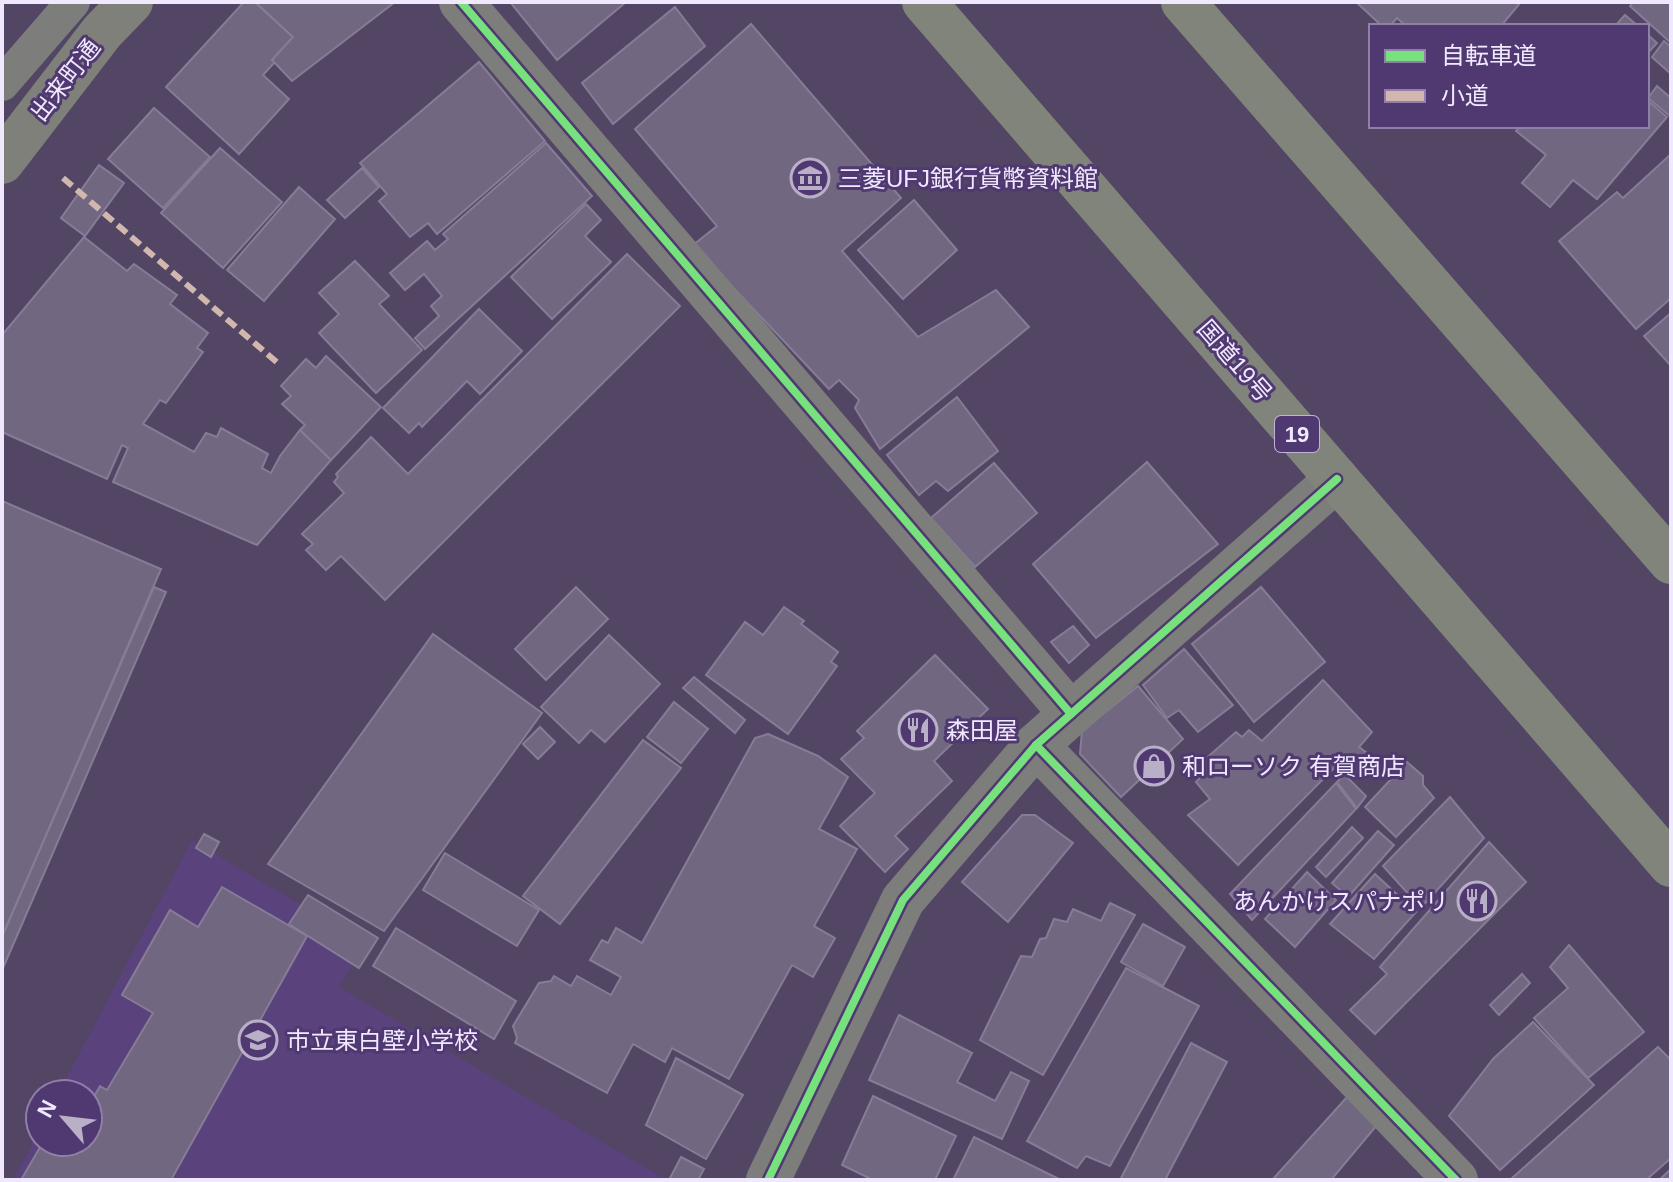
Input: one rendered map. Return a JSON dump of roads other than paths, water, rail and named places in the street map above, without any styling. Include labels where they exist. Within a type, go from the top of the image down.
[{"type":"highway","name":"国道19号","points":[[924,2],[1671,865]]},
{"type":"highway","points":[[1183,2],[1671,562]]},
{"type":"main road","name":"出来町通","points":[[2,162],[102,32],[131,2]]},
{"type":"street","points":[[461,2],[1071,714]]},
{"type":"street","points":[[768,1180],[903,900],[1036,745],[1337,479]]},
{"type":"street","points":[[1036,745],[1456,1180]]},
{"type":"lane","points":[[2,84],[73,2]]},
{"type":"place","name":"三菱UFJ銀行貨幣資料館","points":[[810,178]]},
{"type":"place","name":"森田屋","points":[[918,730]]},
{"type":"place","name":"和ローソク 有賀商店","points":[[1154,766]]},
{"type":"place","name":"あんかけスパナポリ","points":[[1477,901]]},
{"type":"place","name":"市立東白壁小学校","points":[[258,1040]]}]
